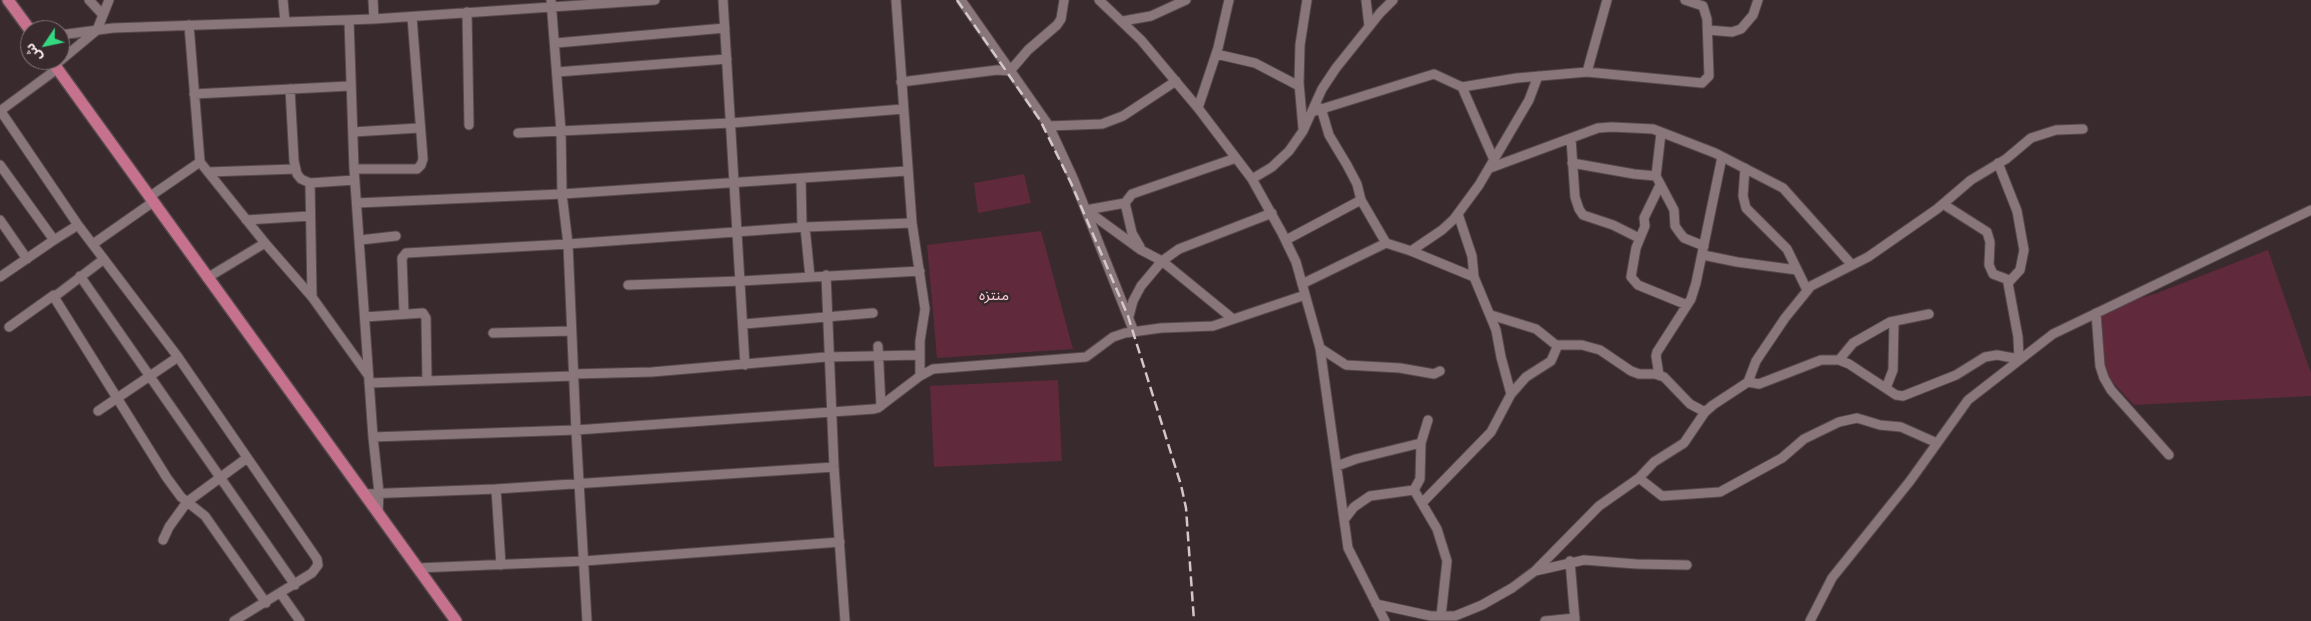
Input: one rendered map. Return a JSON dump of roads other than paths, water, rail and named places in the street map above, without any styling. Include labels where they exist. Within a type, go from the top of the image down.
[{"type":"main road","points":[[8,0],[23,20]]},
{"type":"main road","points":[[58,70],[456,621]]},
{"type":"street","points":[[89,0],[103,15]]},
{"type":"street","points":[[70,52],[97,30],[110,0]]},
{"type":"street","points":[[283,0],[285,22]]},
{"type":"street","points":[[373,0],[374,19]]},
{"type":"street","points":[[70,34],[97,30],[189,25],[412,17],[552,4],[655,0]]},
{"type":"street","points":[[723,0],[731,123],[732,184],[741,282],[745,365]]},
{"type":"street","points":[[896,0],[907,171],[912,224],[925,309],[920,341],[920,376]]},
{"type":"street","points":[[961,0],[1049,126],[1086,210],[1134,332]]},
{"type":"street","points":[[1010,71],[1028,50],[1057,25],[1061,19],[1064,0]]},
{"type":"street","points":[[1100,0],[1123,21],[1198,108],[1252,179],[1286,240],[1302,284],[1320,348],[1348,548],[1385,621]]},
{"type":"street","points":[[1123,21],[1151,16],[1186,0]]},
{"type":"street","points":[[1198,108],[1216,54],[1228,0]]},
{"type":"street","points":[[1303,131],[1299,86],[1300,45],[1307,0]]},
{"type":"street","points":[[1366,0],[1369,26]]},
{"type":"street","points":[[1252,179],[1272,167],[1289,151],[1303,131],[1322,90],[1336,68],[1369,26],[1393,0]]},
{"type":"street","points":[[1587,72],[1599,37],[1607,0]]},
{"type":"street","points":[[1312,112],[1434,74],[1462,87],[1538,76],[1587,72],[1702,83],[1709,76],[1708,30],[1703,6],[1685,0]]},
{"type":"street","points":[[1708,30],[1732,32],[1741,29],[1753,16],[1758,0]]},
{"type":"street","points":[[552,4],[561,131],[562,194],[568,244],[578,483],[587,621]]},
{"type":"street","points":[[467,12],[469,125]]},
{"type":"street","points":[[354,169],[417,169],[423,159],[419,128],[412,17]]},
{"type":"street","points":[[348,20],[354,169],[373,437],[379,493],[378,513]]},
{"type":"street","points":[[189,25],[200,162],[265,243],[312,297],[369,379]]},
{"type":"street","points":[[556,43],[725,28]]},
{"type":"street","points":[[1216,54],[1255,64],[1299,86]]},
{"type":"street","points":[[557,72],[727,58]]},
{"type":"street","points":[[48,70],[0,111],[78,225],[178,357],[317,559],[316,570],[281,594],[234,621]]},
{"type":"street","points":[[901,82],[997,70],[1010,71]]},
{"type":"street","points":[[1411,251],[1442,230],[1458,214],[1492,164],[1529,100],[1538,76]]},
{"type":"street","points":[[1049,126],[1102,124],[1123,116],[1176,81]]},
{"type":"street","points":[[194,94],[350,86]]},
{"type":"street","points":[[1462,87],[1492,164]]},
{"type":"street","points":[[290,89],[295,168],[301,179],[310,183],[355,180]]},
{"type":"street","points":[[1321,108],[1329,135],[1357,184],[1361,200],[1386,243],[1411,251],[1474,277]]},
{"type":"street","points":[[518,133],[731,123],[903,109]]},
{"type":"street","points":[[353,132],[419,128]]},
{"type":"street","points":[[1492,164],[1571,139],[1598,128],[1647,128],[1722,157],[1784,188],[1852,265]]},
{"type":"street","points":[[1376,604],[1459,618],[1535,571],[1598,506],[1639,478],[1654,462],[1684,443],[1705,412],[1748,382],[1756,361],[1807,290],[1828,276],[1868,257],[2031,138],[2056,130],[2083,129]]},
{"type":"street","points":[[1661,133],[1656,176],[1674,210],[1676,226],[1684,238],[1703,250],[1737,262],[1797,270]]},
{"type":"street","points":[[1571,139],[1575,197],[1583,215],[1613,225],[1639,238]]},
{"type":"street","points":[[1659,375],[1657,352],[1687,305],[1696,283],[1722,157]]},
{"type":"street","points":[[1086,210],[1125,203],[1132,194],[1236,158]]},
{"type":"street","points":[[92,244],[200,162]]},
{"type":"street","points":[[1572,163],[1656,176]]},
{"type":"street","points":[[1998,163],[2017,211],[2024,250],[2020,270],[2009,280]]},
{"type":"street","points":[[0,165],[54,240]]},
{"type":"street","points":[[208,172],[295,168]]},
{"type":"street","points":[[1745,168],[1743,196],[1746,208],[1786,249],[1807,290]]},
{"type":"street","points":[[357,203],[562,194],[907,171]]},
{"type":"street","points":[[800,179],[810,277]]},
{"type":"street","points":[[310,183],[312,297]]},
{"type":"street","points":[[1660,185],[1648,208],[1643,232],[1639,238],[1631,277],[1634,282],[1687,305]]},
{"type":"street","points":[[1286,240],[1361,200]]},
{"type":"street","points":[[1125,203],[1132,232],[1141,250]]},
{"type":"street","points":[[1943,204],[1987,232],[1990,242],[1989,265],[1993,274],[2009,280]]},
{"type":"street","points":[[1086,210],[1141,250],[1162,260],[1233,319]]},
{"type":"street","points":[[1810,621],[1832,578],[1910,481],[1968,400],[2053,334],[2311,210]]},
{"type":"street","points":[[1128,316],[1133,300],[1162,260],[1179,249],[1272,213]]},
{"type":"street","points":[[1458,214],[1472,256],[1474,277],[1491,314],[1511,394]]},
{"type":"street","points":[[246,220],[310,216]]},
{"type":"street","points":[[0,220],[27,259]]},
{"type":"street","points":[[404,314],[402,258],[406,253],[568,244],[804,227],[912,224]]},
{"type":"street","points":[[0,277],[78,225]]},
{"type":"street","points":[[360,240],[396,236]]},
{"type":"street","points":[[207,278],[265,243]]},
{"type":"street","points":[[1302,284],[1386,243]]},
{"type":"street","points":[[10,327],[104,259]]},
{"type":"street","points":[[628,285],[741,282],[826,275],[920,271]]},
{"type":"street","points":[[826,275],[834,467],[845,621]]},
{"type":"street","points":[[80,276],[295,585]]},
{"type":"street","points":[[2009,280],[2019,359]]},
{"type":"street","points":[[54,295],[116,399],[167,478],[187,502],[205,516],[266,603]]},
{"type":"street","points":[[373,437],[576,430],[832,410],[874,409],[881,406],[920,376],[940,368],[1086,357],[1113,337],[1134,332],[1212,326],[1305,295]]},
{"type":"street","points":[[365,317],[421,313],[425,315],[427,381]]},
{"type":"street","points":[[744,324],[872,313]]},
{"type":"street","points":[[2096,313],[2100,366],[2104,378],[2111,390],[2169,455]]},
{"type":"street","points":[[1491,314],[1536,329],[1558,345],[1582,345],[1600,350],[1632,371],[1659,375],[1670,383],[1690,404],[1705,412]]},
{"type":"street","points":[[1839,360],[1849,347],[1864,335],[1894,321],[1929,314]]},
{"type":"street","points":[[1886,388],[1893,370],[1894,321]]},
{"type":"street","points":[[493,333],[571,331]]},
{"type":"street","points":[[1422,503],[1491,432],[1511,394],[1526,377],[1550,361],[1558,345]]},
{"type":"street","points":[[878,346],[881,406]]},
{"type":"street","points":[[1320,348],[1346,365],[1400,368],[1434,374],[1440,372]]},
{"type":"street","points":[[369,379],[427,381],[652,372],[830,357],[919,355]]},
{"type":"street","points":[[1748,382],[1758,384],[1821,360],[1839,360],[1903,396],[1956,375],[1985,357],[1997,355],[2019,359]]},
{"type":"street","points":[[98,411],[178,357]]},
{"type":"street","points":[[1639,478],[1662,496],[1720,492],[1782,458],[1804,439],[1839,422],[1857,418],[1880,425],[1900,427],[1937,443]]},
{"type":"street","points":[[1414,490],[1420,479],[1421,443],[1428,420]]},
{"type":"street","points":[[1337,466],[1356,458],[1421,443]]},
{"type":"street","points":[[163,540],[169,527],[187,502],[247,458]]},
{"type":"street","points":[[364,494],[496,489],[834,467]]},
{"type":"street","points":[[496,489],[501,565]]},
{"type":"street","points":[[1344,520],[1354,507],[1370,496],[1414,490]]},
{"type":"street","points":[[1414,490],[1437,529],[1447,560],[1441,616]]},
{"type":"street","points":[[418,568],[584,561],[840,542]]},
{"type":"street","points":[[1535,571],[1570,561],[1602,559],[1636,564],[1687,565]]},
{"type":"street","points":[[1545,621],[1575,619],[1570,561]]},
{"type":"street","points":[[281,594],[300,621]]},
{"type":"railway","points":[[957,0],[1040,120],[1071,183],[1128,316],[1181,485],[1186,508],[1194,621]]},
{"type":"park label","name":"منتزه","points":[[994,296]]}]
